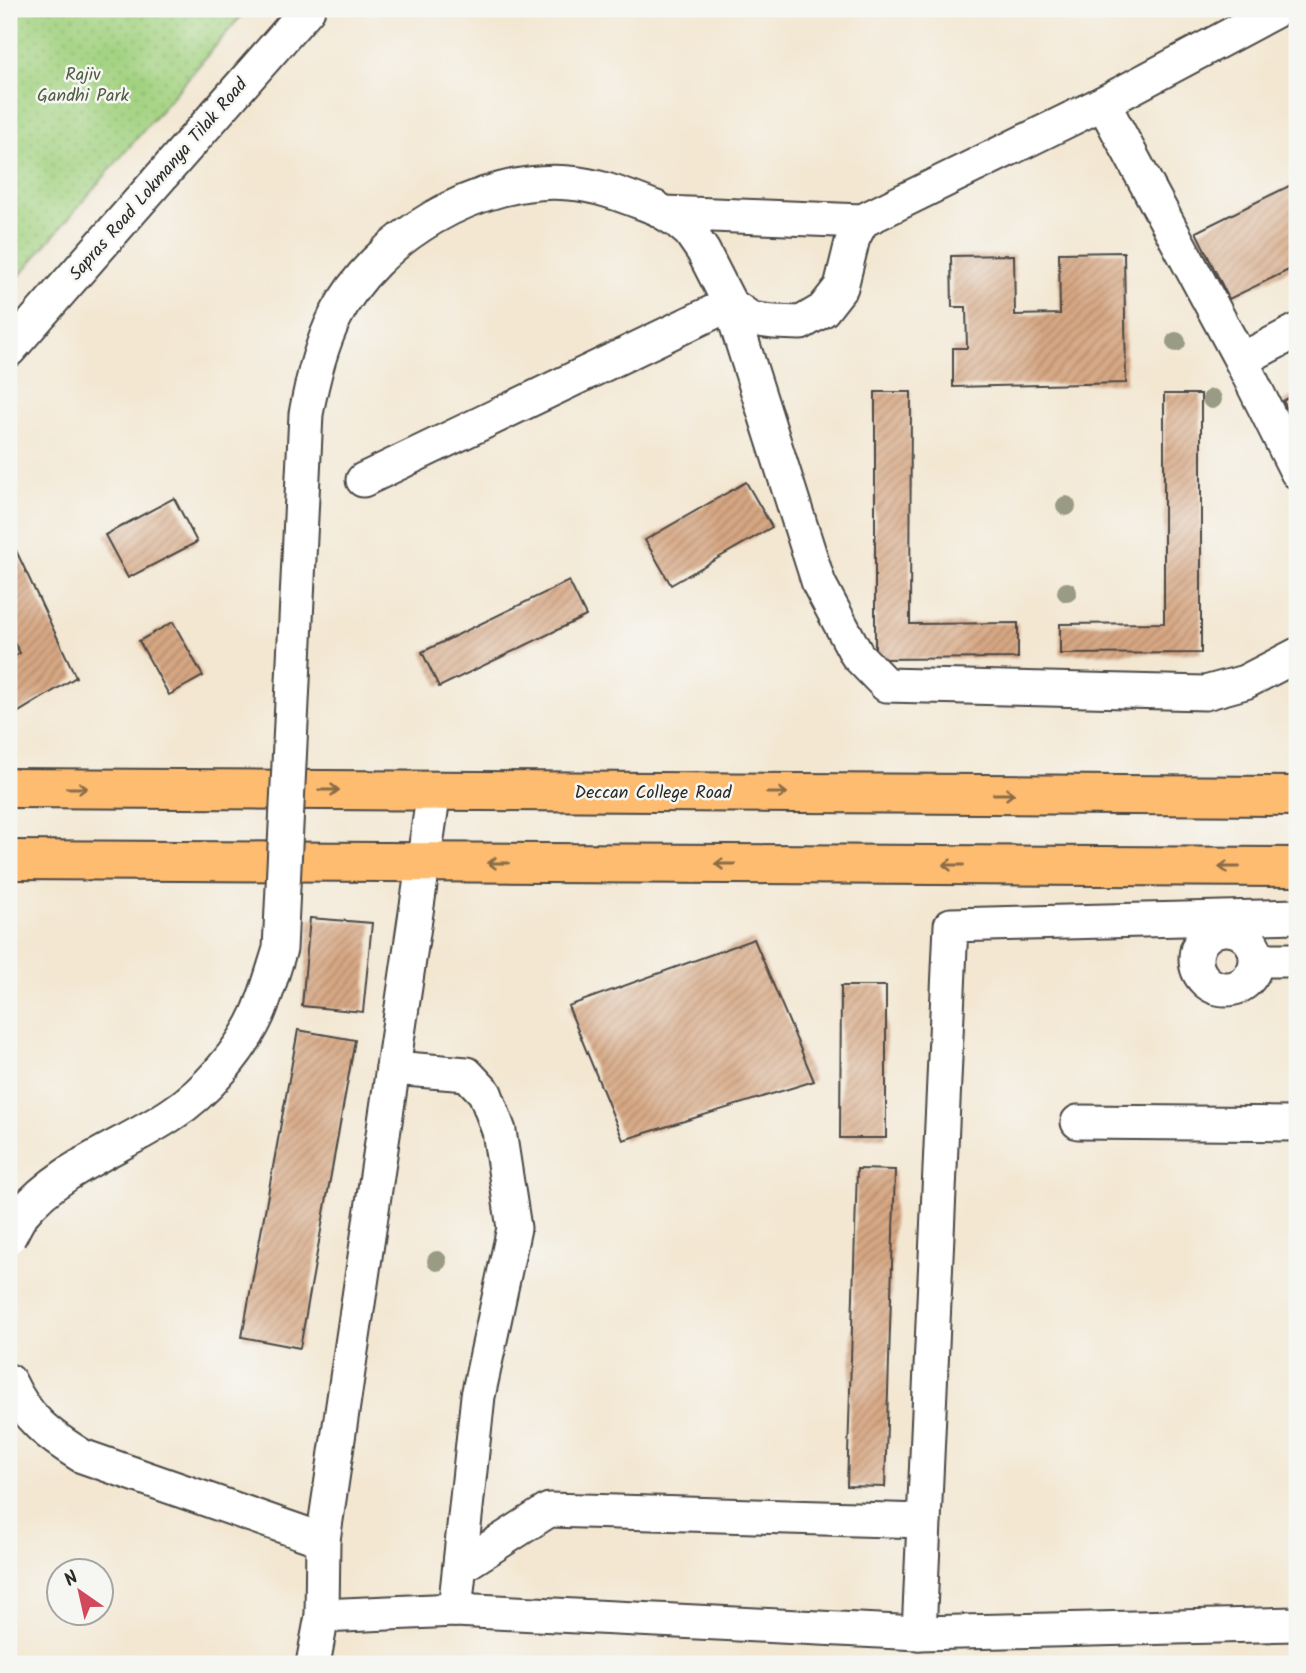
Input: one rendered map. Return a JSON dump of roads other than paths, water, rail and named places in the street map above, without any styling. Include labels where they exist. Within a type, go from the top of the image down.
[{"type":"main road","name":"Deccan College Road","points":[[9,788],[1297,796]]},
{"type":"main road","points":[[9,859],[1297,867]]},
{"type":"street","name":"Sapras Road Lokmanya Tilak Road","points":[[9,350],[308,9]]},
{"type":"street","points":[[660,210],[862,222],[1102,103],[1279,9]]},
{"type":"street","points":[[1102,103],[1241,360],[1297,472]]},
{"type":"street","points":[[9,1237],[21,1215],[52,1186],[82,1165],[173,1114],[202,1090],[233,1055],[257,1017],[280,949],[306,414],[321,353],[336,317],[359,281],[393,246],[435,217],[467,201],[503,188],[536,182],[570,183],[608,190],[660,210],[690,232],[730,303],[819,584],[857,655],[886,685],[1205,693],[1245,682],[1297,655]]},
{"type":"street","points":[[730,303],[751,319],[773,322],[801,323],[823,310],[841,287],[853,238],[862,222]]},
{"type":"street","points":[[363,480],[730,303]]},
{"type":"street","points":[[1241,360],[1297,331]]},
{"type":"street","points":[[313,1664],[321,1616],[323,1540],[434,791]]},
{"type":"street","points":[[919,1633],[951,925],[1297,916]]},
{"type":"street","points":[[1257,960],[1297,960]]},
{"type":"street","points":[[393,1068],[467,1074],[485,1093],[499,1131],[514,1228],[478,1396],[455,1610]]},
{"type":"street","points":[[1079,1122],[1297,1124]]},
{"type":"street","points":[[9,1381],[30,1416],[50,1437],[82,1456],[323,1540]]},
{"type":"street","points":[[460,1567],[549,1510],[924,1521]]},
{"type":"street","points":[[321,1616],[455,1610],[919,1633],[1297,1624]]},
{"type":"park label","name":"Rajiv Gandhi Park","points":[[83,84]]}]
